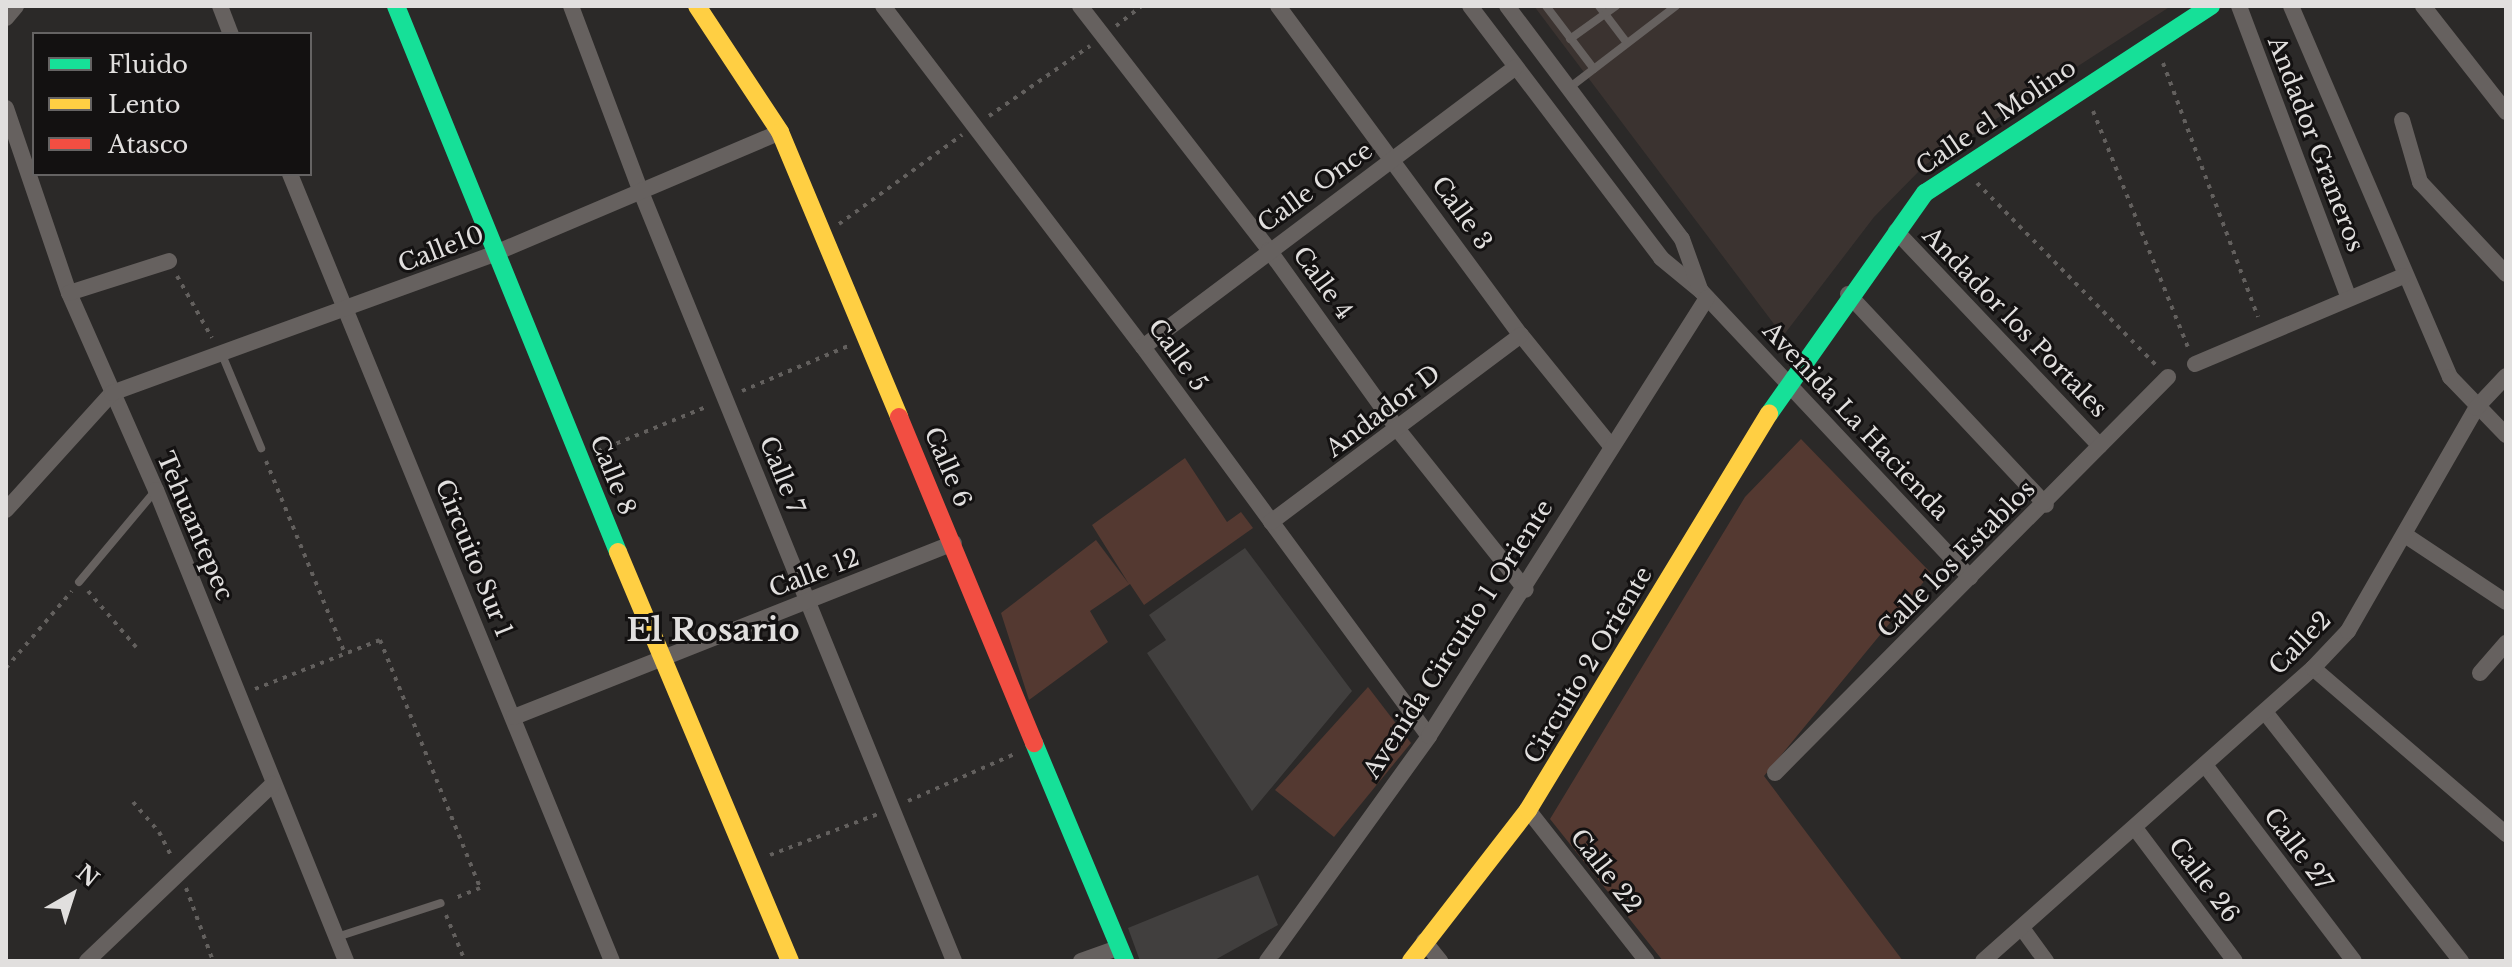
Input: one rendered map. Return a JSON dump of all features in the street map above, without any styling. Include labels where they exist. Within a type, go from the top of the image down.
[{"type":"street","points":[[6,18],[16,6]]},
{"type":"street","points":[[220,6],[230,32]]},
{"type":"street","name":"Calle 8","points":[[396,6],[493,254],[790,961]]},
{"type":"street","name":"Calle 7","points":[[571,6],[641,192],[954,961]]},
{"type":"street","name":"Calle 5","points":[[883,6],[1143,347],[1429,736]]},
{"type":"street","name":"Calle 4","points":[[1080,6],[1269,250],[1399,431],[1526,590]]},
{"type":"street","name":"Calle 3","points":[[1278,6],[1521,335],[1610,445]]},
{"type":"street","name":"Avenida La Hacienda","points":[[1470,6],[1661,258],[1704,294],[1970,577]]},
{"type":"street","points":[[1507,6],[1682,239],[1704,294]]},
{"type":"street","name":"Calle el Molino","points":[[1788,383],[1848,294],[1925,193],[2083,86],[2211,6]]},
{"type":"street","name":"Andador Graneros","points":[[2239,6],[2349,298]]},
{"type":"street","points":[[2291,6],[2403,276],[2450,377],[2476,408],[2506,435]]},
{"type":"street","points":[[2423,6],[2506,112]]},
{"type":"street","name":"Calle 6","points":[[701,8],[780,132],[954,543],[1122,954]]},
{"type":"street","name":"Calle Once","points":[[1143,347],[1516,67]]},
{"type":"street","name":"Tehuantepec","points":[[6,108],[69,293],[156,490],[346,961]]},
{"type":"street","points":[[2402,120],[2420,182],[2506,274]]},
{"type":"street","name":"Calle10","points":[[112,393],[223,357],[493,254],[780,132]]},
{"type":"street","name":"Circuito Sur 1","points":[[291,176],[612,961]]},
{"type":"street","name":"Andador los Portales","points":[[1896,231],[2100,446]]},
{"type":"street","points":[[69,293],[169,261]]},
{"type":"street","points":[[2195,364],[2403,276]]},
{"type":"street","name":"Avenida Circuito 1 Oriente","points":[[1267,961],[1429,736],[1526,590],[1610,445],[1704,294]]},
{"type":"street","points":[[1848,294],[2046,505]]},
{"type":"street","name":"Andador D","points":[[1271,522],[1399,431],[1521,335]]},
{"type":"street","name":"Calle2","points":[[1983,961],[2265,712],[2348,631],[2476,408],[2506,376]]},
{"type":"street","name":"Calle los Establos","points":[[1775,773],[2046,505],[2168,377]]},
{"type":"street","name":"Circuito 2 Oriente","points":[[1411,961],[1528,810],[1788,383]]},
{"type":"street","points":[[6,510],[112,393]]},
{"type":"street","points":[[2405,535],[2506,602]]},
{"type":"street","name":"Calle 12","points":[[514,717],[954,543]]},
{"type":"street","points":[[2480,673],[2506,643]]},
{"type":"street","points":[[2313,668],[2506,834]]},
{"type":"street","points":[[2265,712],[2461,961]]},
{"type":"street","name":"Calle 27","points":[[2205,765],[2354,961]]},
{"type":"street","points":[[87,961],[181,876],[273,784]]},
{"type":"street","name":"Calle 22","points":[[1528,810],[1647,961]]},
{"type":"street","name":"Calle 26","points":[[2135,828],[2235,961]]},
{"type":"street","points":[[2022,928],[2046,961]]},
{"type":"street","points":[[1424,941],[1440,961]]},
{"type":"street","points":[[1081,961],[1122,954]]},
{"type":"lane","points":[[1546,6],[1594,69]]},
{"type":"lane","points":[[1570,39],[1602,10],[1616,6]]},
{"type":"lane","points":[[1569,89],[1676,6]]},
{"type":"lane","points":[[1602,10],[1627,43]]},
{"type":"lane","points":[[223,357],[261,448]]},
{"type":"lane","points":[[79,582],[156,490]]},
{"type":"lane","points":[[337,937],[441,903]]},
{"type":"path","points":[[2155,42],[2264,334]]},
{"type":"path","points":[[2083,86],[2195,364]]},
{"type":"path","points":[[1961,167],[2168,377]]},
{"type":"path","points":[[169,261],[223,357]]},
{"type":"path","points":[[261,448],[344,651]]},
{"type":"path","points":[[6,668],[79,582],[136,647]]},
{"type":"path","points":[[239,695],[344,651],[380,640],[480,888],[441,903],[465,961]]},
{"type":"path","points":[[133,802],[159,832],[181,876],[213,961]]},
{"type":"shaded area","points":[[1534,6],[2171,6],[1925,165],[1874,217],[1783,336]]},
{"type":"shaded area","points":[[1801,439],[1931,573],[1764,776],[1903,961],[1663,961],[1550,819],[1745,497]]},
{"type":"shaded area","points":[[1185,458],[1227,522],[1241,512],[1253,528],[1144,605],[1130,584],[1090,611],[1108,642],[1029,700],[1001,613],[1096,540],[1129,584],[1092,525]]},
{"type":"shaded area","points":[[1368,687],[1411,743],[1334,837],[1275,790]]},
{"type":"building","points":[[1245,548],[1352,691],[1252,811],[1147,653],[1166,640],[1149,615]]},
{"type":"building","points":[[1258,875],[1278,925],[1213,961],[1140,961],[1128,928]]},
{"type":"traffic: fast","points":[[396,6],[618,552]]},
{"type":"traffic: fast","points":[[1769,414],[1925,193],[2211,6]]},
{"type":"traffic: fast","points":[[1034,743],[1125,961]]},
{"type":"traffic: slow","points":[[697,6],[780,132],[899,417]]},
{"type":"traffic: slow","points":[[1411,961],[1528,810],[1769,414]]},
{"type":"traffic: slow","points":[[618,552],[790,961]]},
{"type":"traffic: jam","points":[[899,417],[1034,743]]},
{"type":"district","name":"El Rosario","points":[[713,630]]}]
